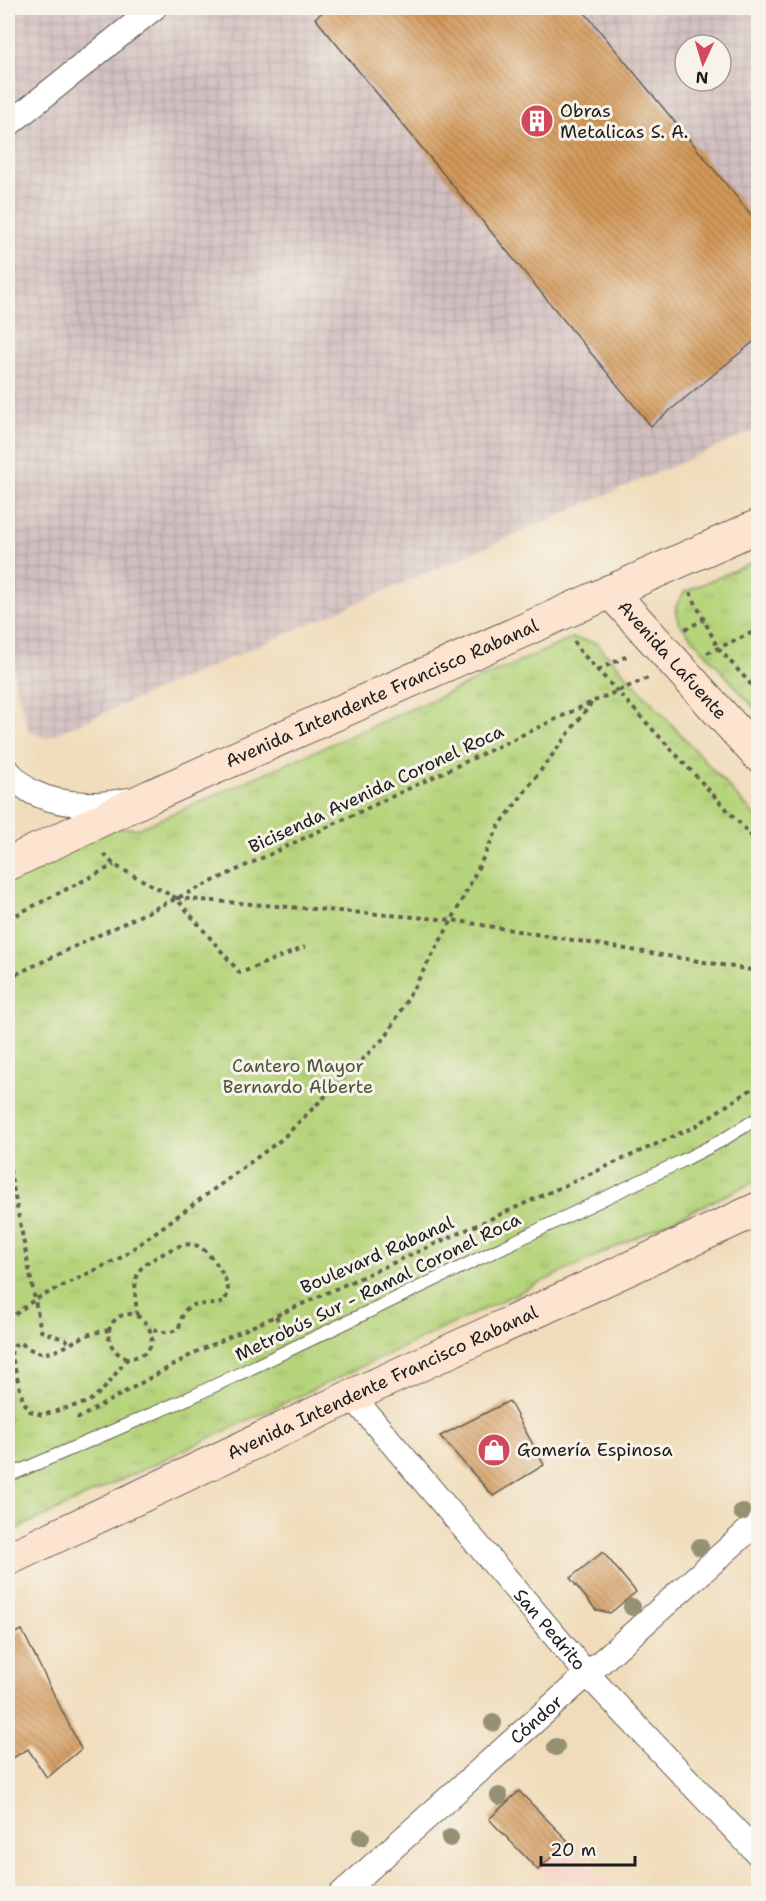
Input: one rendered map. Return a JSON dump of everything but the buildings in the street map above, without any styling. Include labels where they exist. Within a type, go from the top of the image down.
[{"type":"main road","name":"Avenida Intendente Francisco Rabanal","points":[[8,864],[151,796],[759,526]]},
{"type":"main road","name":"Avenida Lafuente","points":[[610,591],[759,755]]},
{"type":"main road","name":"Avenida Intendente Francisco Rabanal","points":[[8,1559],[352,1396],[759,1209]]},
{"type":"street","points":[[8,125],[154,8]]},
{"type":"street","points":[[8,771],[31,792],[68,804],[108,804],[151,796]]},
{"type":"street","name":"San Pedrito","points":[[352,1396],[588,1675],[759,1854]]},
{"type":"street","name":"Cóndor","points":[[341,1893],[759,1522]]},
{"type":"lane","name":"Metrobús Sur - Ramal Coronel Roca","points":[[8,1476],[189,1398],[682,1161],[759,1118]]},
{"type":"path","points":[[679,561],[692,598],[718,648],[759,692]]},
{"type":"path","points":[[560,614],[580,651],[759,843]]},
{"type":"path","name":"Bicisenda Avenida Coronel Roca","points":[[8,978],[592,702],[759,630]]},
{"type":"path","points":[[8,1320],[34,1300],[122,1257],[282,1139],[387,1035],[452,920],[499,826],[592,702]]},
{"type":"path","points":[[82,829],[114,866],[176,898],[240,974],[305,947]]},
{"type":"path","points":[[8,919],[114,866]]},
{"type":"path","points":[[176,898],[452,920],[759,971]]},
{"type":"path","name":"Boulevard Rabanal","points":[[67,1424],[87,1415],[198,1351],[694,1126],[759,1085]]},
{"type":"path","points":[[8,1161],[41,1331],[75,1343]]},
{"type":"path","points":[[137,1316],[135,1283],[139,1272],[147,1262],[180,1245],[194,1245],[205,1250],[213,1259],[226,1283],[228,1293],[224,1302],[215,1305],[206,1302],[194,1304],[181,1317],[179,1328],[173,1333],[151,1329]]},
{"type":"path","points":[[137,1316],[146,1320],[151,1329],[150,1347],[142,1355],[128,1358],[120,1356],[110,1345],[109,1330],[113,1322],[120,1317],[137,1316]]},
{"type":"path","points":[[109,1330],[89,1334],[59,1351],[42,1353],[28,1349],[21,1343],[15,1345],[11,1353],[23,1401],[30,1412],[48,1414],[88,1402],[103,1390],[128,1358]]},
{"type":"shaded area","points":[[8,8],[758,8],[758,429],[46,738],[28,730],[8,656]]},
{"type":"shaded area","points":[[519,1791],[609,1885],[600,1893],[560,1893],[489,1819]]},
{"type":"green space","points":[[758,560],[758,712],[678,622],[676,606],[684,592]]},
{"type":"green space","name":"Cantero Mayor Bernardo Alberte","points":[[573,638],[597,643],[758,819],[758,1180],[8,1533],[8,871],[82,829],[140,828]]},
{"type":"place","name":"Obras Metalicas S. A.","points":[[537,121]]},
{"type":"place","name":"Gomería Espinosa","points":[[494,1450]]}]
